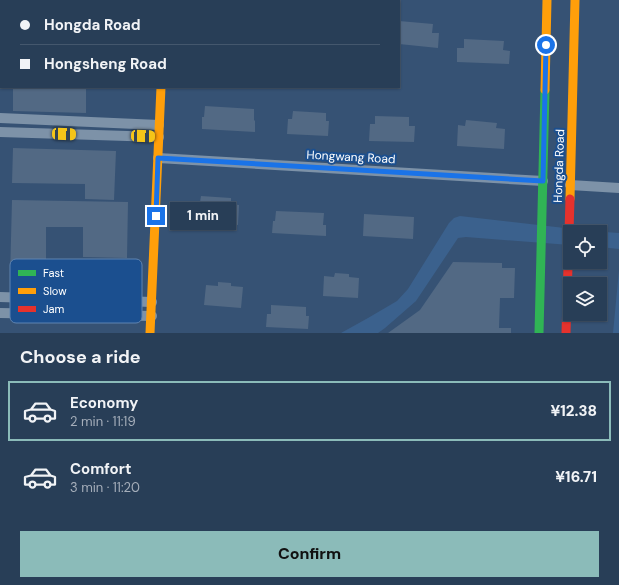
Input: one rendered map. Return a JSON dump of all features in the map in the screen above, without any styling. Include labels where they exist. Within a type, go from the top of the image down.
[{"type":"main road","name":"Hongda Road","points":[[539,333],[547,0]]},
{"type":"main road","name":"Hongda Road","points":[[566,333],[575,0]]},
{"type":"main road","points":[[150,333],[152,316],[160,88]]},
{"type":"street","points":[[0,118],[159,125]]},
{"type":"street","points":[[0,132],[159,137]]},
{"type":"street","name":"Hongwang Road","points":[[158,158],[543,181]]},
{"type":"street","points":[[570,185],[619,188]]},
{"type":"street","points":[[0,297],[10,297]]},
{"type":"street","points":[[142,302],[152,302]]},
{"type":"street","points":[[0,313],[10,313]]},
{"type":"street","points":[[142,316],[152,316]]},
{"type":"water","points":[[460,216],[563,228],[563,244],[466,237],[458,238],[416,301],[385,328],[378,333],[341,333],[397,301],[408,289],[449,223],[454,218]]},
{"type":"water","points":[[607,232],[619,233],[619,249],[607,248]]},
{"type":"water","points":[[619,270],[619,333],[613,333]]},
{"type":"building","points":[[400,21],[433,24],[432,33],[439,33],[438,48],[400,44]]},
{"type":"building","points":[[464,39],[504,41],[503,50],[510,51],[509,64],[457,62],[457,48],[464,48]]},
{"type":"building","points":[[13,88],[86,88],[86,113],[13,111]]},
{"type":"building","points":[[205,106],[254,109],[255,132],[202,129],[202,117],[204,117]]},
{"type":"building","points":[[293,111],[326,113],[326,121],[329,121],[328,136],[287,134],[288,119],[292,119]]},
{"type":"building","points":[[375,116],[409,117],[409,126],[415,126],[414,142],[369,141],[370,124],[375,124]]},
{"type":"building","points":[[466,120],[497,123],[496,128],[505,129],[504,149],[457,146],[458,125],[465,126]]},
{"type":"building","points":[[13,148],[116,151],[114,200],[85,199],[85,184],[12,183]]},
{"type":"building","points":[[201,196],[231,198],[231,204],[239,205],[238,225],[190,222],[191,201],[200,202]]},
{"type":"building","points":[[12,200],[128,202],[127,258],[83,257],[83,227],[46,227],[46,259],[10,259]]},
{"type":"building","points":[[276,211],[324,213],[323,225],[326,225],[326,236],[272,233]]},
{"type":"building","points":[[364,214],[414,217],[413,239],[363,236]]},
{"type":"building","points":[[453,262],[502,263],[502,268],[515,268],[514,298],[500,298],[499,328],[511,328],[511,333],[388,333],[420,310]]},
{"type":"building","points":[[335,273],[349,274],[349,277],[359,278],[358,298],[323,296],[324,276],[334,277]]},
{"type":"building","points":[[218,282],[231,283],[231,286],[243,287],[241,308],[204,305],[206,285],[218,286]]},
{"type":"building","points":[[271,305],[306,307],[306,316],[309,316],[308,329],[266,327],[267,314],[271,314]]},
{"type":"traffic: fast","points":[[539,333],[545,90]]},
{"type":"traffic: slow","points":[[545,90],[547,0]]},
{"type":"traffic: slow","points":[[570,199],[575,0]]},
{"type":"traffic: slow","points":[[150,333],[161,88]]},
{"type":"traffic: jam","points":[[566,333],[570,199]]},
{"type":"route","points":[[156,216],[158,158],[543,181],[546,45]]}]
